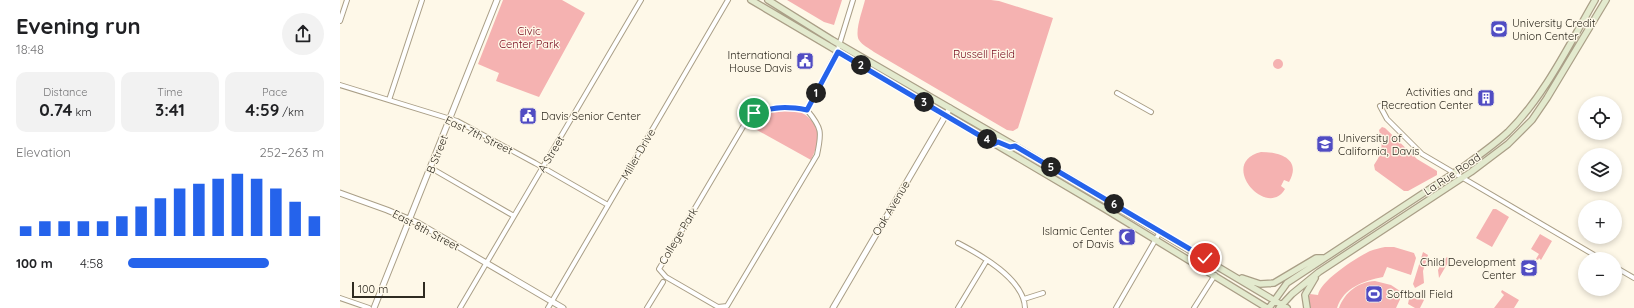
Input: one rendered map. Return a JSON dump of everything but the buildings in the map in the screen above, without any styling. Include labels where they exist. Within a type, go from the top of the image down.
[{"type":"main road","points":[[751,0],[1155,239],[1268,308]]},
{"type":"main road","points":[[768,0],[840,44],[1233,275],[1283,307]]},
{"type":"main road","name":"La Rue Road","points":[[1268,308],[1287,283],[1454,173],[1487,150],[1509,132],[1522,118],[1545,85],[1595,0]]},
{"type":"main road","name":"La Rue Road","points":[[1283,307],[1319,272],[1495,155],[1516,136],[1532,120],[1547,98],[1606,0]]},
{"type":"main road","points":[[994,144],[998,142],[1010,147],[1015,146]]},
{"type":"main road","points":[[1233,275],[1260,284],[1272,284],[1282,280],[1316,258],[1324,258]]},
{"type":"main road","points":[[1306,308],[1304,296],[1319,272]]},
{"type":"street","points":[[340,22],[347,0]]},
{"type":"street","points":[[389,100],[422,0]]},
{"type":"street","name":"B Street","points":[[374,308],[411,220],[497,0]]},
{"type":"street","name":"A Street","points":[[460,308],[641,0]]},
{"type":"street","name":"Miller Drive","points":[[548,308],[728,0]]},
{"type":"street","points":[[807,110],[838,52],[853,0]]},
{"type":"street","name":"East 7th Street","points":[[340,85],[451,119],[543,167],[608,205]]},
{"type":"street","points":[[1117,93],[1151,112]]},
{"type":"street","name":"College Park","points":[[788,106],[807,110],[820,131],[821,138],[817,155],[727,306],[718,307],[666,277],[659,269],[747,120],[754,113],[770,108],[788,106]]},
{"type":"street","points":[[1380,106],[1387,120],[1419,151],[1589,252]]},
{"type":"street","name":"Oak Avenue","points":[[832,308],[950,108]]},
{"type":"street","points":[[431,168],[514,216]]},
{"type":"street","name":"East 8th Street","points":[[340,193],[381,207],[411,220],[563,308]]},
{"type":"street","points":[[1116,308],[1160,232]]},
{"type":"street","points":[[958,243],[987,260],[1014,282],[1024,299],[1025,308]]},
{"type":"street","points":[[958,308],[987,260]]},
{"type":"street","points":[[1622,271],[1634,278]]},
{"type":"street","points":[[1194,308],[1215,275]]},
{"type":"street","points":[[647,308],[663,282]]},
{"type":"street","points":[[1024,299],[1043,293]]},
{"type":"street","points":[[340,298],[369,308]]},
{"type":"green space","name":"Civic Center Park","points":[[503,0],[562,0],[585,13],[539,97],[496,81],[499,73],[478,64]]},
{"type":"green space","points":[[787,0],[842,0],[834,25],[824,22]]},
{"type":"green space","name":"Russell Field","points":[[865,0],[991,0],[999,1],[1053,18],[1018,128],[1013,131],[1007,130],[874,52],[862,43],[859,40],[858,32],[859,20]]},
{"type":"green space","points":[[1278,59],[1283,64],[1278,69],[1273,64]]},
{"type":"green space","points":[[792,110],[801,112],[809,118],[817,130],[818,141],[811,160],[748,125],[761,114]]},
{"type":"green space","points":[[1382,127],[1385,128],[1417,159],[1437,171],[1437,175],[1408,191],[1404,191],[1375,170],[1374,165],[1381,152],[1379,130]]},
{"type":"green space","points":[[1261,152],[1282,155],[1291,162],[1293,168],[1289,182],[1284,180],[1281,186],[1285,189],[1277,197],[1267,198],[1258,194],[1250,186],[1245,177],[1244,167],[1249,158]]},
{"type":"green space","points":[[1493,209],[1496,209],[1509,217],[1492,247],[1476,238]]},
{"type":"green space","points":[[1540,234],[1552,241],[1541,260],[1539,258],[1538,260],[1536,259],[1539,254],[1531,249]]},
{"type":"green space","points":[[1385,247],[1394,247],[1414,253],[1416,258],[1411,275],[1387,267],[1383,277],[1362,283],[1350,290],[1344,295],[1337,308],[1310,308],[1308,299],[1310,294],[1318,295],[1325,283],[1332,276],[1370,251]]},
{"type":"green space","points":[[1423,252],[1428,255],[1423,271],[1424,283],[1415,288],[1413,284]]},
{"type":"green space","points":[[1447,257],[1450,259],[1439,278],[1438,270],[1444,259]]},
{"type":"green space","name":"Softball Field","points":[[1375,281],[1391,285],[1403,293],[1396,308],[1339,308],[1345,297],[1353,289],[1363,283]]},
{"type":"green space","points":[[1502,290],[1519,300],[1514,308],[1494,308],[1504,295],[1501,292]]},
{"type":"green space","points":[[1418,296],[1424,300],[1420,308],[1415,308],[1408,304],[1409,299]]},
{"type":"place","name":"University Credit Union Center","points":[[1499,29]]},
{"type":"place","name":"International House Davis","points":[[805,61]]},
{"type":"place","name":"Activities and Recreation Center","points":[[1486,98]]},
{"type":"place","name":"Davis Senior Center","points":[[528,116]]},
{"type":"place","name":"University of California, Davis","points":[[1325,144]]},
{"type":"place","name":"Islamic Center of Davis","points":[[1127,237]]},
{"type":"place","name":"Child Development Center","points":[[1529,268]]},
{"type":"place","name":"Softball Field","points":[[1374,294]]},
{"type":"route","points":[[754,113],[770,108],[788,106],[807,110],[838,52],[994,144],[998,142],[1008,147],[1015,146],[1205,258]]}]
